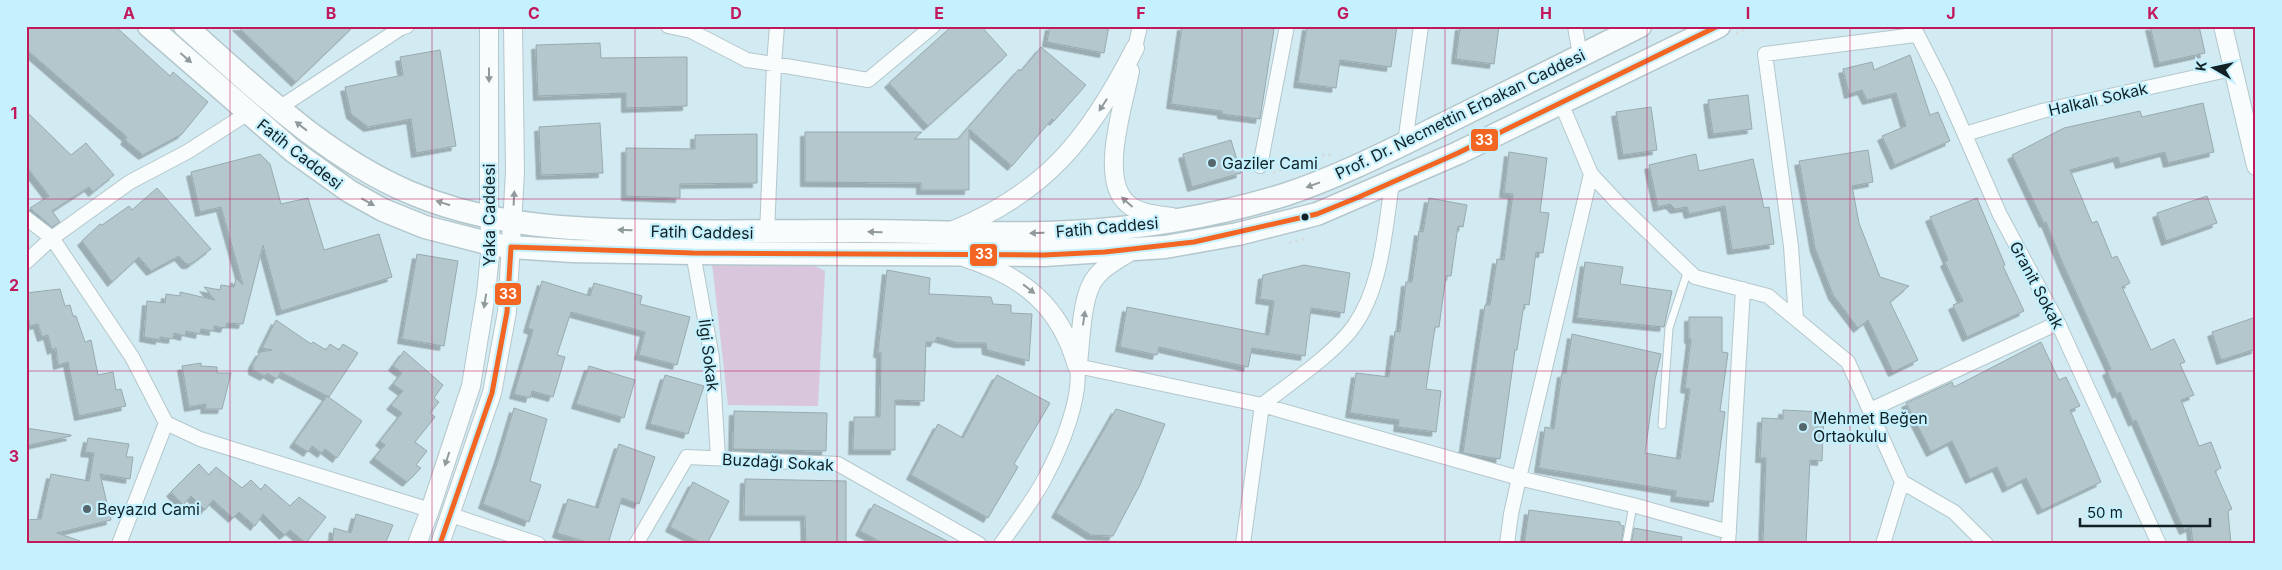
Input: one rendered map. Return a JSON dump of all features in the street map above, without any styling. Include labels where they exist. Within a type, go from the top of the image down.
[{"type":"main road","name":"Fatih Caddesi","points":[[149,26],[248,113],[317,170],[349,191],[383,210],[425,226],[501,245],[693,253],[950,244],[1141,226],[1190,218]]},
{"type":"main road","name":"Fatih Caddesi","points":[[184,26],[279,108],[325,144],[377,176],[411,193],[489,218],[512,223],[627,230],[767,233],[860,231],[1044,255],[1133,250],[1194,242]]},
{"type":"main road","name":"Prof. Dr. Necmettin Erbakan Caddesi","points":[[1190,218],[1255,203],[1312,185],[1405,143],[1640,26]]},
{"type":"main road","name":"Prof. Dr. Necmettin Erbakan Caddesi","points":[[1194,242],[1263,228],[1317,214],[1392,183],[1719,26]]},
{"type":"street","points":[[279,108],[401,28],[407,26]]},
{"type":"street","name":"Yaka Caddesi","points":[[440,544],[492,393],[507,312],[501,245],[489,218],[489,26]]},
{"type":"street","name":"Yaka Caddesi","points":[[416,544],[430,510],[471,386],[486,294],[501,245],[512,223],[515,172],[513,26]]},
{"type":"street","points":[[668,26],[691,32],[747,60],[868,80],[933,26]]},
{"type":"street","points":[[767,233],[777,26]]},
{"type":"street","points":[[1140,26],[1113,157],[1115,186],[1125,202],[1135,209],[1160,215],[1190,218]]},
{"type":"street","points":[[1265,170],[1287,26]]},
{"type":"street","points":[[1405,143],[1421,26]]},
{"type":"street","points":[[1575,26],[1580,56]]},
{"type":"street","points":[[2222,26],[2232,69],[2252,136],[2256,166]]},
{"type":"street","points":[[1796,319],[1790,246],[1765,54],[1914,30]]},
{"type":"street","name":"Granit Sokak","points":[[1914,30],[1943,85],[2000,215],[2058,322],[2159,544]]},
{"type":"street","points":[[1001,544],[1046,477],[1074,408],[1079,377],[1066,336],[1054,315],[1040,297],[1021,283],[950,244],[1014,200],[1064,157],[1085,132],[1116,85],[1135,48]]},
{"type":"street","name":"Halkalı Sokak","points":[[1965,134],[2042,111],[2232,69]]},
{"type":"street","points":[[1561,103],[1591,174],[1695,277],[1768,296],[1848,362],[1902,482],[1954,512],[1986,544]]},
{"type":"street","points":[[26,262],[52,238],[130,182],[187,152],[248,113]]},
{"type":"street","points":[[1508,544],[1511,514],[1519,478],[1591,174]]},
{"type":"street","points":[[1243,544],[1262,405],[1335,346],[1354,326],[1367,300],[1377,273],[1392,183]]},
{"type":"street","points":[[26,218],[52,238],[132,357],[166,423],[200,439],[430,510]]},
{"type":"street","points":[[1077,366],[1086,301],[1091,284],[1100,272],[1133,250]]},
{"type":"street","name":"İlgi Sokak","points":[[693,253],[712,358],[718,458]]},
{"type":"street","points":[[1077,366],[1262,405],[1519,478],[1633,505],[1729,538],[1743,289]]},
{"type":"street","points":[[1870,410],[2058,322]]},
{"type":"street","points":[[119,544],[166,423]]},
{"type":"street","name":"Buzdağı Sokak","points":[[636,544],[687,457],[838,464],[979,544]]},
{"type":"street","points":[[1883,544],[1902,482]]},
{"type":"street","points":[[451,515],[538,544]]},
{"type":"lane","points":[[1662,426],[1669,328],[1688,270]]},
{"type":"lane","points":[[1626,544],[1633,505]]},
{"type":"path","points":[[1265,170],[1324,155],[1333,155]]},
{"type":"shaded area","points":[[806,262],[825,271],[818,406],[728,405],[712,263]]},
{"type":"building","points":[[26,26],[115,26],[170,76],[173,72],[208,102],[182,134],[143,155],[125,140],[127,137],[26,49]]},
{"type":"building","points":[[237,26],[354,26],[296,82]]},
{"type":"building","points":[[952,26],[981,26],[1007,55],[928,126],[889,83]]},
{"type":"building","points":[[1050,26],[1109,26],[1104,53],[1047,42]]},
{"type":"building","points":[[1182,26],[1252,26],[1274,29],[1260,119],[1222,114],[1222,111],[1171,104]]},
{"type":"building","points":[[1307,26],[1397,26],[1391,67],[1340,60],[1336,88],[1298,83]]},
{"type":"building","points":[[1460,26],[1499,26],[1494,64],[1456,59]]},
{"type":"building","points":[[2150,26],[2199,26],[2205,53],[2159,63]]},
{"type":"building","points":[[600,43],[601,58],[687,57],[687,106],[626,108],[626,93],[538,96],[536,45]]},
{"type":"building","points":[[1041,47],[1086,85],[1054,121],[1052,119],[1012,166],[969,129],[969,190],[921,190],[921,183],[805,182],[805,132],[922,132],[914,139],[958,139],[1019,69],[1021,71]]},
{"type":"building","points":[[440,50],[456,146],[416,153],[411,119],[368,127],[351,114],[345,87],[403,75],[400,57]]},
{"type":"building","points":[[1910,55],[1930,115],[1938,112],[1950,141],[1895,165],[1882,136],[1906,126],[1896,93],[1867,100],[1862,90],[1849,94],[1843,69],[1872,62],[1874,70]]},
{"type":"building","points":[[1748,95],[1752,129],[1713,134],[1708,100]]},
{"type":"building","points":[[2203,103],[2214,152],[2168,163],[2165,152],[2120,164],[2118,157],[2070,170],[2092,223],[2097,221],[2112,258],[2117,256],[2130,283],[2122,287],[2151,350],[2174,339],[2185,362],[2180,364],[2194,395],[2181,400],[2199,446],[2211,442],[2221,468],[2215,471],[2232,509],[2228,511],[2231,544],[2193,544],[2191,527],[2184,530],[2136,420],[2133,422],[2120,392],[2117,394],[2107,371],[2111,369],[2046,222],[2044,223],[2012,155],[2064,128],[2140,111],[2142,117]]},
{"type":"building","points":[[1651,107],[1657,150],[1623,155],[1616,112]]},
{"type":"building","points":[[26,111],[71,155],[86,143],[114,175],[93,192],[89,187],[52,211],[60,222],[52,227],[30,208],[49,196],[26,166]]},
{"type":"building","points":[[600,123],[603,173],[541,175],[539,127]]},
{"type":"building","points":[[757,134],[757,183],[680,184],[680,198],[626,196],[626,148],[695,149],[695,135]]},
{"type":"building","name":"Gaziler Cami","points":[[1231,140],[1241,173],[1192,187],[1183,154]]},
{"type":"building","points":[[1868,150],[1873,182],[1852,186],[1859,223],[1880,277],[1909,286],[1890,302],[1918,360],[1893,372],[1868,320],[1858,328],[1833,295],[1815,248],[1799,161]]},
{"type":"building","points":[[1509,152],[1547,158],[1540,212],[1549,213],[1543,253],[1536,252],[1529,305],[1524,304],[1517,350],[1515,350],[1500,459],[1463,453],[1485,305],[1490,305],[1497,259],[1504,260],[1513,194],[1504,193]]},
{"type":"building","points":[[260,154],[270,164],[281,204],[308,198],[324,250],[379,234],[392,277],[281,311],[263,245],[243,324],[227,323],[225,328],[214,326],[214,331],[201,329],[200,334],[186,331],[185,336],[174,333],[173,339],[160,337],[160,340],[144,337],[147,301],[165,303],[166,294],[180,296],[180,292],[215,300],[204,287],[220,290],[221,285],[234,287],[236,278],[243,285],[221,207],[200,212],[191,172]]},
{"type":"building","points":[[1696,154],[1699,171],[1753,159],[1764,208],[1769,207],[1774,244],[1732,250],[1725,206],[1689,214],[1687,207],[1675,209],[1670,204],[1658,207],[1649,165]]},
{"type":"building","points":[[157,188],[211,249],[191,264],[186,264],[179,256],[151,271],[139,257],[112,282],[82,241],[100,224],[102,225],[129,206],[132,210]]},
{"type":"building","points":[[2207,196],[2217,223],[2166,241],[2157,213]]},
{"type":"building","points":[[1429,198],[1467,205],[1463,227],[1458,226],[1451,276],[1446,276],[1439,327],[1435,327],[1426,389],[1441,391],[1436,432],[1398,427],[1399,420],[1350,413],[1356,373],[1389,377],[1395,331],[1400,332],[1406,282],[1412,282],[1419,231],[1423,232]]},
{"type":"building","points":[[1977,198],[2005,265],[2003,266],[2024,311],[1967,337],[1953,305],[1963,301],[1945,262],[1948,260],[1930,217]]},
{"type":"building","points":[[417,254],[458,261],[444,346],[402,339]]},
{"type":"building","points":[[1585,262],[1623,267],[1620,284],[1672,291],[1664,327],[1577,318]]},
{"type":"building","points":[[1304,265],[1350,273],[1344,313],[1311,308],[1305,356],[1252,348],[1248,367],[1159,347],[1157,355],[1120,347],[1127,307],[1269,335],[1274,301],[1260,299],[1263,275]]},
{"type":"building","points":[[887,270],[930,278],[929,294],[991,297],[993,304],[1011,305],[1011,313],[1032,314],[1029,361],[987,350],[986,343],[958,343],[937,337],[935,342],[926,342],[924,401],[895,400],[895,450],[853,450],[854,417],[880,417],[881,353],[878,353]]},
{"type":"building","points":[[542,281],[590,296],[594,283],[642,296],[640,304],[690,317],[677,365],[639,355],[645,332],[571,312],[557,355],[565,357],[553,397],[532,391],[530,398],[514,394],[533,330],[528,328]]},
{"type":"building","points":[[60,289],[65,306],[70,305],[73,316],[76,316],[85,342],[91,340],[98,375],[113,372],[116,390],[121,389],[126,406],[79,416],[68,362],[58,365],[56,348],[52,350],[48,335],[42,337],[38,324],[30,326],[26,308],[26,293]]},
{"type":"building","points":[[1689,317],[1722,317],[1722,352],[1728,353],[1720,411],[1725,412],[1713,502],[1675,497],[1676,491],[1539,468],[1545,427],[1554,429],[1562,373],[1566,373],[1572,334],[1661,354],[1655,380],[1645,453],[1680,459],[1690,389],[1685,388],[1691,339],[1689,339]]},
{"type":"building","points":[[2256,317],[2256,349],[2221,360],[2212,332]]},
{"type":"building","points":[[276,320],[311,344],[313,342],[326,350],[330,344],[339,350],[343,344],[358,353],[329,397],[281,372],[277,379],[267,373],[265,376],[253,370],[253,364],[260,352],[272,350],[262,348]]},
{"type":"building","points":[[2041,342],[2059,380],[2066,377],[2080,406],[2070,410],[2101,482],[2042,510],[2026,478],[2007,488],[1997,467],[1970,479],[1952,441],[1931,452],[1906,403],[1952,382],[1954,387]]},
{"type":"building","points":[[404,351],[443,385],[434,398],[439,402],[430,413],[435,417],[415,442],[427,451],[416,465],[421,468],[407,482],[374,458],[385,445],[380,441],[402,413],[391,405],[403,391],[393,384],[402,373],[393,366]]},
{"type":"building","points":[[201,363],[201,366],[217,367],[217,373],[231,373],[222,409],[205,409],[206,404],[189,407],[182,366]]},
{"type":"building","points":[[589,366],[635,380],[624,418],[576,404]]},
{"type":"building","points":[[665,375],[704,386],[688,434],[650,424]]},
{"type":"building","points":[[997,375],[1050,403],[1014,464],[1018,467],[988,518],[911,475],[938,424],[963,438]]},
{"type":"building","points":[[327,396],[362,421],[337,458],[325,449],[322,453],[312,446],[308,452],[294,443]]},
{"type":"building","points":[[514,408],[547,419],[530,481],[541,485],[529,522],[483,504]]},
{"type":"building","points":[[1116,409],[1165,424],[1140,485],[1113,536],[1091,535],[1056,513]]},
{"type":"building","points":[[1783,410],[1824,412],[1822,461],[1810,460],[1806,544],[1763,544],[1766,458],[1760,458],[1762,418],[1783,419]]},
{"type":"building","points":[[734,411],[827,413],[826,451],[733,449]]},
{"type":"building","points":[[26,428],[71,435],[71,436],[26,446]]},
{"type":"building","points":[[88,438],[129,444],[126,457],[133,457],[130,479],[100,474],[111,520],[57,533],[80,541],[80,544],[26,544],[26,520],[41,519],[51,474],[89,481],[94,453],[85,452]]},
{"type":"building","points":[[619,444],[655,457],[639,504],[622,498],[608,544],[593,544],[557,533],[568,499],[598,508]]},
{"type":"building","points":[[199,464],[209,475],[216,467],[242,488],[251,480],[261,490],[265,484],[290,506],[299,497],[326,517],[306,543],[290,530],[284,535],[263,514],[255,526],[239,512],[233,518],[213,500],[205,510],[191,496],[183,505],[171,492]]},
{"type":"building","points":[[745,479],[846,481],[846,544],[806,544],[805,516],[744,516]]},
{"type":"building","points":[[693,482],[729,501],[707,544],[703,544],[670,527]]},
{"type":"building","points":[[874,504],[953,544],[885,544],[860,531]]},
{"type":"building","points":[[1529,510],[1620,522],[1620,525],[1624,526],[1621,544],[1524,544]]},
{"type":"building","points":[[356,514],[393,525],[385,544],[332,544],[334,528],[351,533]]},
{"type":"building","points":[[1634,528],[1682,537],[1681,544],[1631,544]]},
{"type":"transit line","name":"33","points":[[440,544],[492,393],[507,312],[511,247],[693,253],[1044,255],[1105,252],[1194,242],[1317,214],[1359,197],[1458,153],[1718,26]]},
{"type":"place","name":"Gaziler Cami","points":[[1212,163]]},
{"type":"place","name":"Mehmet Beğen Ortaokulu","points":[[1803,427]]},
{"type":"place","name":"Beyazıd Cami","points":[[87,509]]}]
